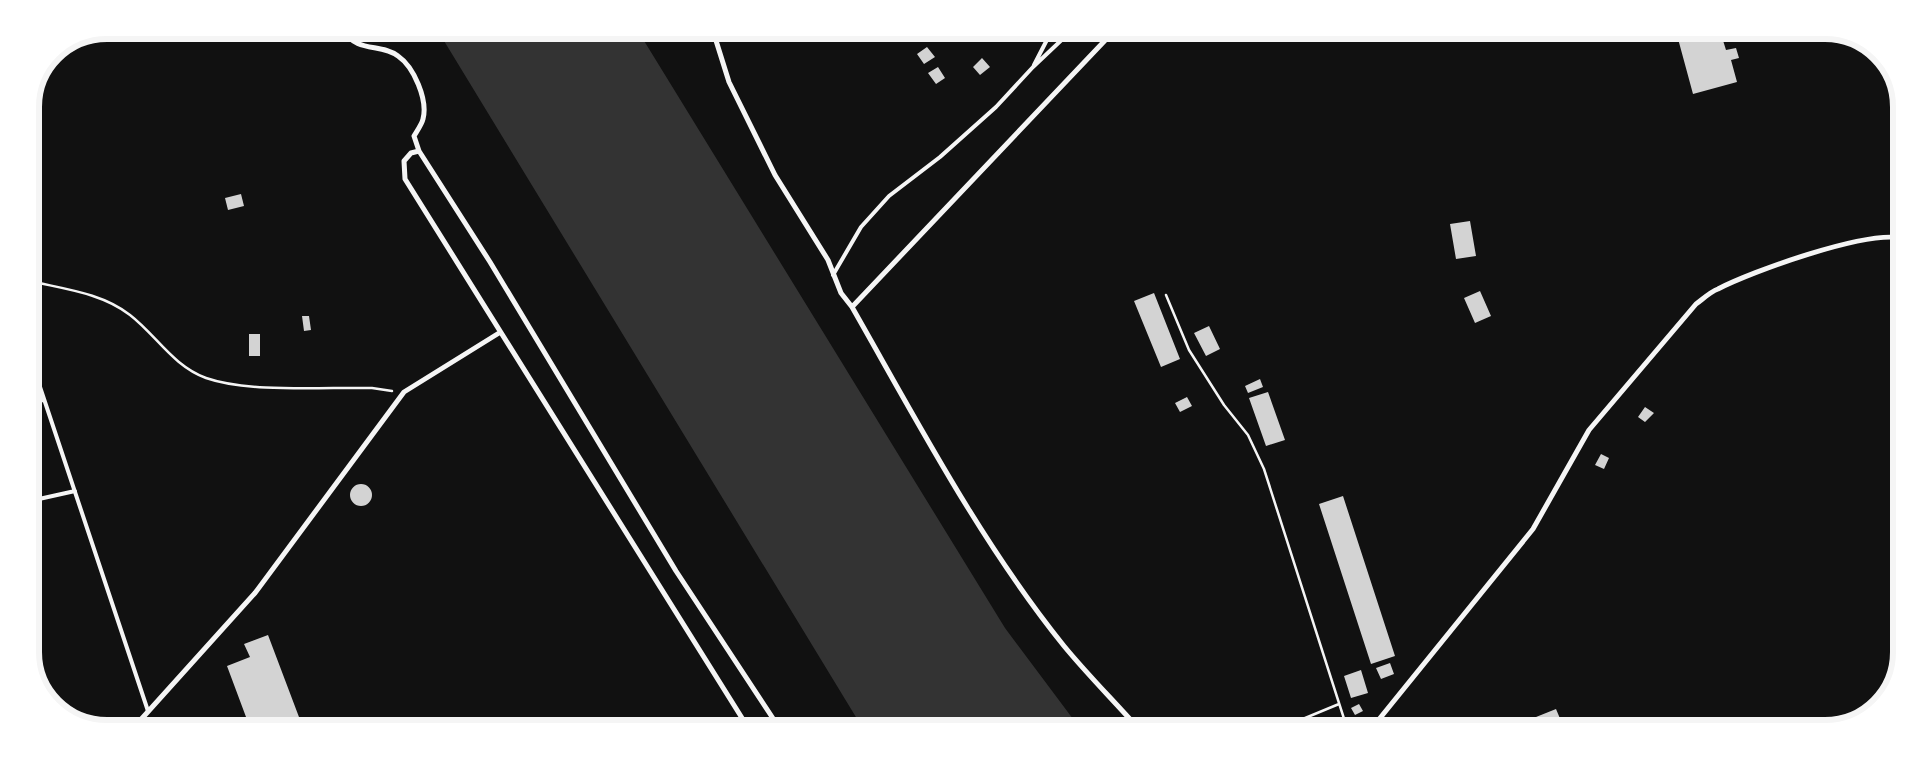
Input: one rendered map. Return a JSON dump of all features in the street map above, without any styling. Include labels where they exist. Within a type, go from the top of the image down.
[{"type":"street","points":[[349,39],[364,46],[398,55],[417,82],[423,101],[423,119],[414,136],[419,151],[490,262],[676,571],[774,720]]},
{"type":"street","points":[[716,39],[734,91],[775,175],[828,260],[841,293],[852,306],[936,455],[995,549],[1064,646],[1131,720]]},
{"type":"street","points":[[852,306],[1106,39]]},
{"type":"street","points":[[419,151],[411,153],[404,161],[405,179],[499,333],[743,720]]},
{"type":"street","points":[[1378,720],[1533,529],[1589,430],[1696,304],[1716,289],[1795,258],[1866,240],[1893,238]]},
{"type":"street","points":[[140,720],[255,593],[404,392],[499,333]]},
{"type":"lane","points":[[1033,67],[1047,39]]},
{"type":"lane","points":[[833,275],[861,227],[890,196],[940,157],[996,107],[1033,67],[1063,39]]},
{"type":"lane","points":[[39,385],[148,711]]},
{"type":"lane","points":[[39,401],[44,400]]},
{"type":"lane","points":[[39,499],[75,491]]},
{"type":"path","points":[[39,283],[108,300],[131,316],[173,358],[204,377],[233,385],[372,388],[404,392]]},
{"type":"path","points":[[1166,296],[1189,350],[1224,405],[1248,435],[1264,470],[1344,720]]},
{"type":"path","points":[[1300,720],[1339,704]]},
{"type":"shaded area","points":[[443,39],[643,39],[1005,628],[1074,720],[858,720]]},
{"type":"building","points":[[1678,39],[1723,39],[1726,50],[1736,48],[1739,58],[1731,60],[1737,82],[1693,94]]},
{"type":"building","points":[[927,47],[935,57],[924,64],[917,54]]},
{"type":"building","points":[[982,58],[990,67],[980,75],[973,67]]},
{"type":"building","points":[[938,67],[945,78],[936,84],[928,73]]},
{"type":"building","points":[[241,194],[244,206],[228,210],[225,198]]},
{"type":"building","points":[[1470,221],[1476,256],[1456,259],[1450,224]]},
{"type":"building","points":[[1480,291],[1491,316],[1475,323],[1464,298]]},
{"type":"building","points":[[1154,293],[1180,359],[1161,367],[1134,301]]},
{"type":"building","points":[[302,316],[309,316],[311,330],[304,331]]},
{"type":"building","points":[[1209,326],[1220,349],[1206,356],[1194,333]]},
{"type":"building","points":[[249,334],[260,334],[260,356],[249,356]]},
{"type":"building","points":[[1260,379],[1263,387],[1248,393],[1245,386]]},
{"type":"building","points":[[1268,392],[1285,440],[1266,446],[1249,398]]},
{"type":"building","points":[[1187,397],[1192,406],[1180,412],[1175,403]]},
{"type":"building","points":[[1645,407],[1654,413],[1645,422],[1638,417]]},
{"type":"building","points":[[1601,454],[1609,458],[1604,469],[1595,465]]},
{"type":"building","points":[[361,484],[369,487],[372,495],[369,503],[361,506],[353,503],[350,495],[353,487]]},
{"type":"building","points":[[1343,496],[1395,656],[1371,664],[1319,504]]},
{"type":"building","points":[[268,635],[300,720],[247,720],[227,666],[250,657],[244,644]]},
{"type":"building","points":[[1390,663],[1394,674],[1381,679],[1376,668]]},
{"type":"building","points":[[1361,670],[1368,693],[1351,698],[1344,676]]},
{"type":"building","points":[[1359,704],[1363,711],[1355,715],[1351,708]]},
{"type":"building","points":[[1556,709],[1561,720],[1528,720]]}]
